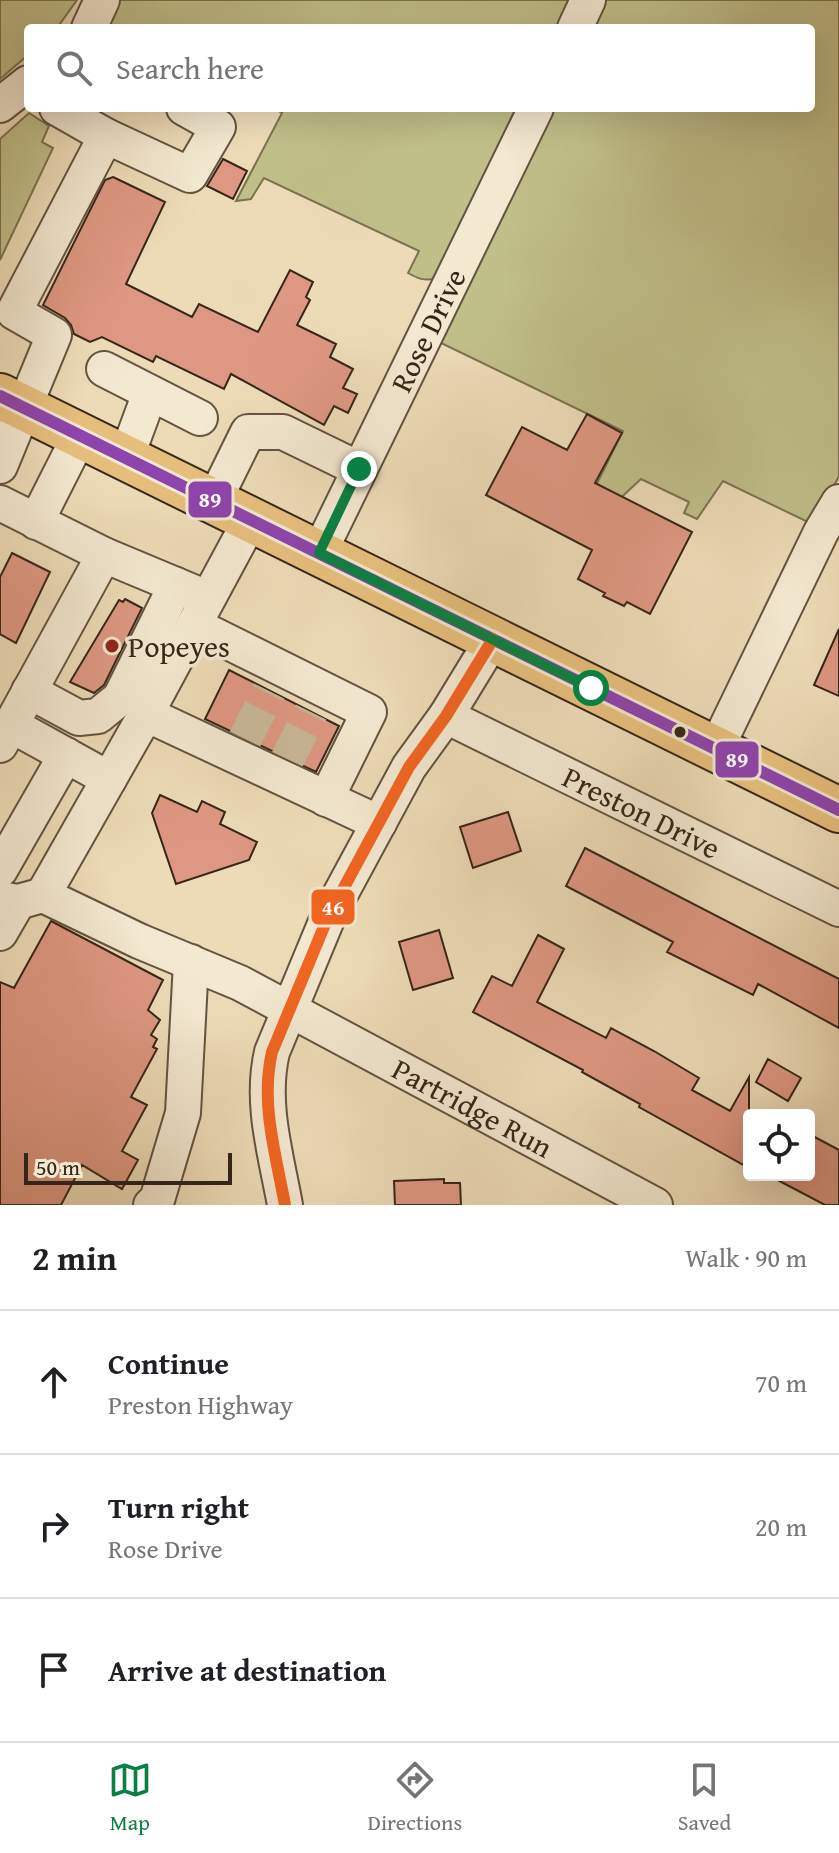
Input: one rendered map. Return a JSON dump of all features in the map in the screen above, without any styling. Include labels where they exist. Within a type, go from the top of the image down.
[{"type":"main road","points":[[13,402],[839,810]]},
{"type":"street","points":[[91,24],[102,0]]},
{"type":"street","points":[[577,24],[588,0]]},
{"type":"street","points":[[64,112],[106,136],[190,175],[218,127],[191,112]]},
{"type":"street","name":"Rose Drive","points":[[319,553],[534,112]]},
{"type":"street","points":[[0,466],[13,402],[54,335],[14,312],[106,136]]},
{"type":"street","points":[[104,369],[200,418]]},
{"type":"street","points":[[126,458],[150,393]]},
{"type":"street","points":[[0,933],[109,779],[201,612],[232,510],[248,432],[283,432],[359,469]]},
{"type":"street","points":[[36,522],[80,435]]},
{"type":"street","points":[[716,749],[821,532],[839,502]]},
{"type":"street","points":[[0,503],[104,555],[176,585],[275,680],[317,700],[369,712],[326,799]]},
{"type":"street","points":[[104,555],[6,735],[66,755],[109,779]]},
{"type":"street","points":[[29,691],[79,718],[98,716],[120,698],[176,585]]},
{"type":"street","points":[[285,1205],[267,1102],[272,1052],[328,917],[409,767],[446,716],[493,639]]},
{"type":"street","points":[[146,714],[240,747],[282,768],[326,799],[379,823]]},
{"type":"street","name":"Preston Drive","points":[[446,716],[839,909]]},
{"type":"street","points":[[6,860],[66,755]]},
{"type":"street","name":"Partridge Run","points":[[6,860],[29,892],[240,983],[655,1205]]},
{"type":"street","points":[[151,1205],[157,1200],[183,1113],[191,962]]},
{"type":"shaded area","points":[[0,0],[77,0],[60,24],[24,24],[24,58],[0,79]]},
{"type":"shaded area","points":[[110,0],[578,0],[566,24],[97,24]]},
{"type":"shaded area","points":[[601,0],[839,0],[839,476],[814,525],[723,481],[697,519],[684,513],[689,502],[641,479],[570,538],[623,431],[437,341],[547,112],[815,112],[815,24],[590,24]]},
{"type":"shaded area","points":[[523,112],[436,278],[428,280],[408,273],[419,251],[264,178],[251,199],[236,201],[282,113]]},
{"type":"shaded area","points":[[29,113],[49,126],[42,142],[53,148],[0,260],[0,139]]},
{"type":"building","points":[[223,159],[247,171],[233,199],[207,186]]},
{"type":"building","points":[[113,177],[165,202],[126,284],[192,317],[199,304],[258,332],[290,270],[313,282],[306,297],[310,300],[297,325],[336,344],[330,357],[353,369],[343,388],[357,394],[348,413],[334,406],[324,425],[231,374],[224,389],[156,356],[153,362],[102,337],[90,342],[74,334],[65,318],[43,305],[105,180]]},
{"type":"building","points":[[587,414],[622,433],[595,483],[692,532],[650,614],[627,602],[624,606],[603,596],[605,593],[578,579],[592,550],[486,495],[522,427],[567,450]]},
{"type":"building","points":[[12,553],[50,572],[16,643],[0,634],[0,577]]},
{"type":"building","points":[[125,599],[142,608],[104,685],[94,693],[70,682],[119,600],[123,602]]},
{"type":"building","points":[[839,629],[839,696],[814,685]]},
{"type":"building","points":[[229,670],[339,726],[316,772],[205,719]]},
{"type":"building","points":[[160,795],[197,812],[202,801],[225,812],[220,824],[257,842],[249,860],[176,884],[152,813]]},
{"type":"building","points":[[508,812],[521,851],[473,868],[460,827]]},
{"type":"building","points":[[585,848],[839,979],[839,1028],[758,984],[753,995],[667,952],[673,942],[566,886]]},
{"type":"building","points":[[51,921],[163,980],[148,1010],[160,1020],[151,1035],[157,1039],[153,1047],[157,1049],[131,1097],[147,1105],[122,1151],[138,1160],[122,1189],[82,1165],[61,1205],[0,1205],[0,982],[14,988]]},
{"type":"building","points":[[439,930],[453,978],[413,990],[399,942]]},
{"type":"building","points":[[538,935],[564,949],[537,1002],[606,1038],[611,1028],[654,1051],[699,1078],[692,1090],[730,1111],[749,1077],[749,1109],[743,1109],[743,1165],[639,1107],[640,1104],[583,1070],[473,1012],[492,976],[512,986]]},
{"type":"building","points":[[768,1059],[801,1078],[788,1101],[756,1082]]},
{"type":"building","points":[[815,1137],[839,1150],[839,1205],[825,1205],[779,1181],[815,1181]]},
{"type":"building","points":[[444,1179],[444,1183],[460,1183],[461,1205],[395,1205],[394,1181]]},
{"type":"tunnel","points":[[245,739],[269,691]]},
{"type":"tunnel","points":[[287,760],[311,712]]},
{"type":"transit line","name":"89","points":[[0,396],[839,810]]},
{"type":"transit line","name":"46","points":[[285,1205],[268,1110],[272,1052],[328,917],[409,767],[446,716],[493,639]]},
{"type":"place","name":"Popeyes","points":[[112,646]]},
{"type":"route","points":[[359,469],[319,553],[591,688]]}]
